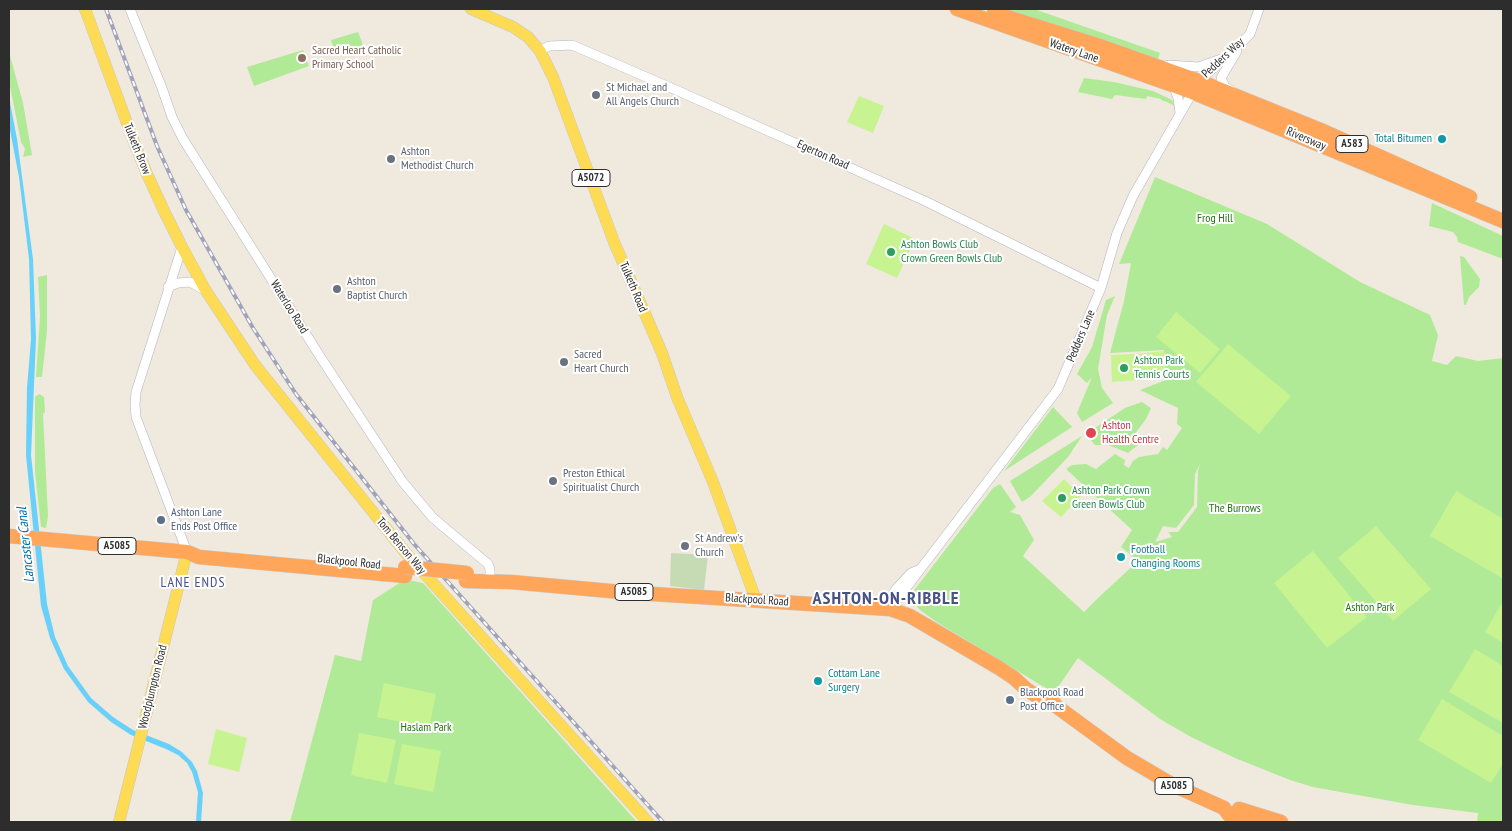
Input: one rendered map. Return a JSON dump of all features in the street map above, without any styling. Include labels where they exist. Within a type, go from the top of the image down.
[{"type":"highway","name":"Watery Lane","points":[[957,9],[1173,85],[1195,86]]},
{"type":"highway","name":"Watery Lane","points":[[982,9],[1146,61],[1195,86]]},
{"type":"highway","name":"A583","points":[[1124,54],[1134,61],[1195,86]]},
{"type":"highway","name":"Riversway","points":[[1195,86],[1244,99],[1323,131],[1503,211]]},
{"type":"highway","name":"Riversway","points":[[1195,86],[1273,125],[1503,221]]},
{"type":"highway","name":"Blackpool Road","points":[[16,537],[187,552],[200,547],[405,572],[621,592],[890,609],[910,616],[1014,678],[1036,687],[1046,694],[1056,706],[1127,758],[1154,775],[1173,786],[1224,808],[1229,814],[1250,822]]},
{"type":"highway","name":"Blackpool Road","points":[[466,577],[490,575],[511,582]]},
{"type":"highway","name":"Blackpool Road","points":[[1224,808],[1232,806],[1281,822]]},
{"type":"main road","name":"Tulketh Brow","points":[[84,9],[146,174],[182,248]]},
{"type":"main road","name":"Tulketh Road","points":[[471,9],[513,27],[528,37],[540,51],[553,76],[614,242],[662,353],[677,397],[713,482],[756,600]]},
{"type":"main road","name":"Tom Benson Way","points":[[182,248],[206,291],[255,365],[405,552],[648,822]]},
{"type":"main road","name":"Woodplumpton Road","points":[[119,822],[187,552]]},
{"type":"street","name":"Waterloo Road","points":[[130,9],[172,117],[183,139],[321,358],[402,482],[433,518],[488,564],[490,575]]},
{"type":"street","name":"Pedders Way","points":[[1195,86],[1250,34],[1259,9]]},
{"type":"street","points":[[1242,42],[1221,78],[1225,87],[1244,99]]},
{"type":"street","name":"Egerton Road","points":[[540,51],[549,46],[572,45],[917,197],[1101,288]]},
{"type":"street","points":[[1146,61],[1192,67],[1224,58]]},
{"type":"street","points":[[1173,85],[1180,113]]},
{"type":"street","name":"Pedders Lane","points":[[890,609],[1058,389],[1101,288],[1117,233],[1133,196],[1195,86]]},
{"type":"street","points":[[182,248],[136,392],[135,412],[187,552]]},
{"type":"street","points":[[168,287],[178,283],[190,282],[206,291]]},
{"type":"street","name":"Pedders Lane","points":[[890,609],[893,594],[911,573],[922,568]]},
{"type":"green space","points":[[993,9],[1034,9],[1160,53],[1158,59],[1139,54]]},
{"type":"green space","points":[[358,32],[363,45],[336,56],[331,40]]},
{"type":"green space","points":[[303,50],[309,66],[254,86],[247,67]]},
{"type":"green space","points":[[9,52],[23,103],[32,155],[23,157],[25,149],[21,142],[9,81]]},
{"type":"green space","points":[[1084,78],[1114,82],[1153,91],[1172,100],[1175,109],[1173,105],[1161,99],[1147,96],[1146,99],[1115,95],[1112,99],[1078,92]]},
{"type":"green space","points":[[859,96],[884,106],[873,133],[847,122]]},
{"type":"green space","name":"Ashton Park","points":[[1155,177],[1267,224],[1360,282],[1430,315],[1438,335],[1432,361],[1447,365],[1456,356],[1478,361],[1503,358],[1503,822],[1477,822],[1478,813],[1413,805],[1313,787],[1290,780],[1235,758],[1191,737],[1160,719],[1078,658],[1054,693],[938,623],[920,610],[914,603],[912,593],[993,488],[1000,484],[1016,507],[1010,512],[1020,515],[1034,540],[1023,556],[1084,612],[1138,561],[1121,547],[1132,530],[1066,469],[1072,465],[1086,464],[1096,469],[1115,454],[1125,460],[1124,465],[1129,468],[1133,461],[1139,457],[1158,454],[1163,447],[1167,450],[1182,428],[1177,424],[1178,408],[1140,390],[1166,380],[1164,350],[1110,353],[1124,301],[1131,263],[1119,264]],"holes":[[[1200,464],[1198,471],[1197,507],[1178,532],[1168,532],[1172,537],[1155,542],[1163,526],[1176,528],[1194,505],[1195,474]]]},
{"type":"green space","points":[[1432,203],[1503,236],[1503,259],[1458,242],[1453,232],[1429,226]]},
{"type":"green space","name":"Ashton Bowls Club Crown Green Bowls Club","points":[[884,224],[915,239],[897,278],[866,264]]},
{"type":"green space","points":[[1460,256],[1464,257],[1480,279],[1479,287],[1469,297],[1466,305],[1464,305]]},
{"type":"green space","points":[[47,275],[47,331],[42,377],[36,377],[40,316],[38,277]]},
{"type":"green space","points":[[1115,296],[1107,315],[1098,369],[1102,388],[1113,403],[1082,422],[1077,413],[1092,377],[1087,383],[1077,374],[1092,347],[1106,300]]},
{"type":"green space","points":[[1176,312],[1220,349],[1200,373],[1156,337]]},
{"type":"green space","points":[[1228,344],[1291,396],[1259,434],[1196,382]]},
{"type":"green space","points":[[1164,351],[1165,378],[1138,380],[1136,354]]},
{"type":"green space","name":"Ashton Park Tennis Courts","points":[[1135,354],[1137,380],[1112,382],[1111,355]]},
{"type":"green space","points":[[39,394],[44,397],[45,412],[43,414],[48,516],[46,528],[41,527],[35,471],[35,397]]},
{"type":"green space","points":[[1142,402],[1151,408],[1146,419],[1134,435],[1138,438],[1138,445],[1128,453],[1108,445],[1095,445],[1086,434],[1125,408]]},
{"type":"green space","points":[[1053,407],[1072,427],[1004,471]]},
{"type":"green space","points":[[1082,436],[1068,457],[1031,496],[1022,502],[1010,481]]},
{"type":"green space","name":"Ashton Park Crown Green Bowls Club","points":[[1064,479],[1081,496],[1061,517],[1042,501]]},
{"type":"green space","points":[[1456,491],[1503,519],[1502,578],[1430,536]]},
{"type":"green space","points":[[1376,526],[1431,589],[1393,621],[1338,558]]},
{"type":"green space","points":[[1313,551],[1367,617],[1327,648],[1274,583]]},
{"type":"green space","points":[[671,553],[708,555],[704,590],[670,586]]},
{"type":"green space","name":"Haslam Park","points":[[413,581],[423,583],[637,822],[290,822],[335,655],[361,661],[373,600],[401,582]]},
{"type":"green space","points":[[1503,601],[1503,643],[1485,632]]},
{"type":"green space","points":[[1475,649],[1503,666],[1503,723],[1449,692]]},
{"type":"green space","points":[[384,683],[436,694],[429,728],[377,717]]},
{"type":"green space","points":[[1442,699],[1503,736],[1503,764],[1491,783],[1418,740]]},
{"type":"green space","points":[[216,729],[247,738],[239,772],[208,764]]},
{"type":"green space","points":[[359,733],[396,740],[387,783],[351,775]]},
{"type":"green space","points":[[402,744],[441,751],[433,792],[394,784]]},
{"type":"water","points":[[9,97],[17,139],[33,259],[36,338],[31,455],[47,604],[55,637],[68,666],[91,698],[113,717],[133,730],[169,744],[182,752],[192,762],[197,771],[203,793],[201,822],[196,822],[198,792],[187,763],[178,755],[166,749],[131,735],[111,722],[88,702],[64,669],[50,638],[41,606],[26,455],[27,388],[31,339],[29,259],[19,177],[9,125]]},
{"type":"railway","points":[[106,9],[157,146],[186,210],[253,328],[296,394],[414,544],[663,822]]},
{"type":"place","name":"Sacred Heart Catholic Primary School","points":[[302,58]]},
{"type":"place","name":"St Michael and All Angels Church","points":[[596,95]]},
{"type":"place","name":"Total Bitumen","points":[[1442,139]]},
{"type":"place","name":"Ashton Methodist Church","points":[[391,159]]},
{"type":"place","name":"Ashton Bowls Club Crown Green Bowls Club","points":[[891,252]]},
{"type":"place","name":"Ashton Baptist Church","points":[[337,289]]},
{"type":"place","name":"Sacred Heart Church","points":[[564,362]]},
{"type":"place","name":"Ashton Park Tennis Courts","points":[[1124,368]]},
{"type":"place","name":"Ashton Health Centre","points":[[1091,433]]},
{"type":"place","name":"Preston Ethical Spiritualist Church","points":[[553,481]]},
{"type":"place","name":"Ashton Park Crown Green Bowls Club","points":[[1062,498]]},
{"type":"place","name":"Ashton Lane Ends Post Office","points":[[161,520]]},
{"type":"place","name":"St Andrew's Church","points":[[685,546]]},
{"type":"place","name":"Football Changing Rooms","points":[[1121,557]]},
{"type":"place","name":"Cottam Lane Surgery","points":[[818,681]]},
{"type":"place","name":"Blackpool Road Post Office","points":[[1010,700]]},
{"type":"district","name":"LANE ENDS","points":[[193,583]]},
{"type":"district","name":"ASHTON-ON-RIBBLE","points":[[886,599]]},
{"type":"park label","name":"Frog Hill","points":[[1215,219]]},
{"type":"park label","name":"The Burrows","points":[[1235,509]]},
{"type":"water label","name":"Lancaster Canal","points":[[26,545]]}]
